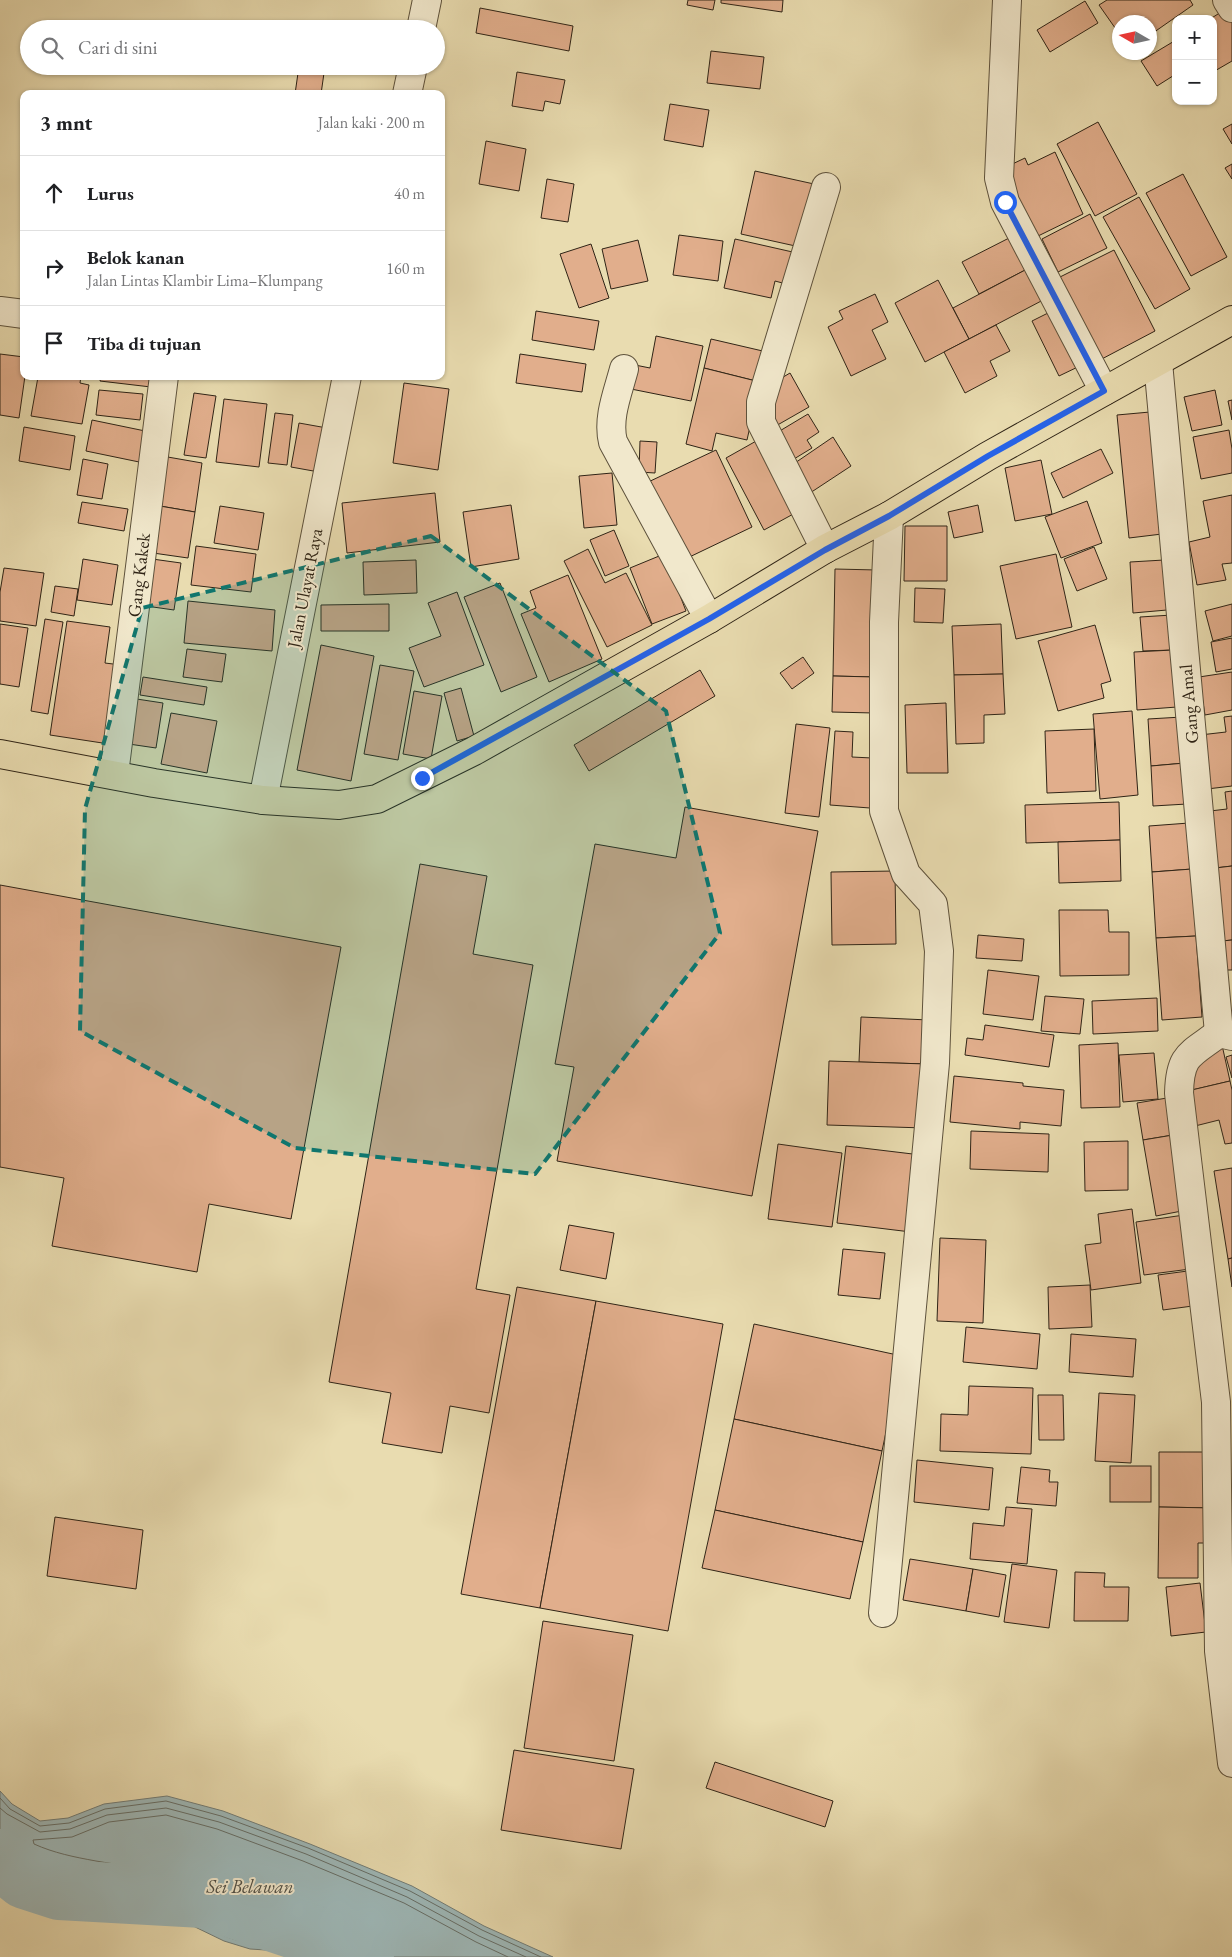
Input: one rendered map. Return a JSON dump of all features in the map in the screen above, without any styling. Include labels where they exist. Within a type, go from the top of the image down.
[{"type":"main road","points":[[0,754],[114,774],[154,784],[263,800],[339,806],[377,799],[474,751],[709,619],[825,550],[889,516],[988,456],[1232,320]]},
{"type":"street","points":[[423,20],[427,0]]},
{"type":"street","points":[[1007,0],[999,178],[1005,202],[1104,391]]},
{"type":"street","points":[[1228,0],[1232,8]]},
{"type":"street","points":[[408,90],[411,75]]},
{"type":"street","points":[[825,550],[761,422],[760,402],[826,187]]},
{"type":"street","points":[[0,311],[20,314]]},
{"type":"street","name":"Gang Amal","points":[[1158,362],[1226,1035]]},
{"type":"street","points":[[624,369],[610,431],[613,442],[709,619]]},
{"type":"street","name":"Gang Kakek","points":[[114,774],[163,380]]},
{"type":"street","name":"Jalan Ulayat Raya","points":[[263,800],[346,380]]},
{"type":"street","points":[[882,1613],[935,1063],[939,952],[933,904],[906,874],[884,811],[884,622],[889,516]]},
{"type":"street","points":[[1226,1035],[1186,1058],[1180,1075],[1179,1093],[1216,1402],[1219,1651],[1232,1763]]},
{"type":"highlighted area","points":[[431,536],[666,711],[720,933],[535,1174],[295,1148],[80,1031],[85,809],[142,608]]},
{"type":"water","name":"Sei Belawan","points":[[0,1791],[12,1804],[40,1821],[68,1818],[104,1804],[167,1796],[223,1811],[412,1886],[484,1926],[553,1957],[300,1957],[281,1951],[250,1949],[224,1941],[191,1925],[145,1895],[122,1885],[48,1871],[0,1845]]},
{"type":"building","points":[[688,0],[715,0],[713,10],[687,5]]},
{"type":"building","points":[[721,0],[783,0],[782,12],[721,3]]},
{"type":"building","points":[[1107,0],[1190,0],[1193,5],[1179,15],[1172,15],[1172,20],[1157,30],[1157,15],[1112,15],[1112,24],[1099,5]]},
{"type":"building","points":[[1085,1],[1098,23],[1050,52],[1037,30]]},
{"type":"building","points":[[480,8],[573,26],[569,51],[476,33]]},
{"type":"building","points":[[1226,9],[1232,20],[1232,61],[1217,70],[1217,15]]},
{"type":"building","points":[[1172,42],[1172,77],[1157,86],[1141,61],[1157,60],[1157,51]]},
{"type":"building","points":[[711,51],[764,57],[760,89],[707,83]]},
{"type":"building","points":[[517,72],[565,80],[560,104],[545,101],[543,111],[512,106]]},
{"type":"building","points":[[298,75],[324,75],[322,90],[296,90]]},
{"type":"building","points":[[670,104],[709,110],[703,147],[664,140]]},
{"type":"building","points":[[1098,122],[1137,194],[1095,216],[1057,144]]},
{"type":"building","points":[[1232,124],[1232,144],[1223,129]]},
{"type":"building","points":[[486,141],[526,149],[519,191],[479,184]]},
{"type":"building","points":[[1055,152],[1083,214],[1036,237],[1004,168],[1025,158],[1028,165]]},
{"type":"building","points":[[1232,164],[1232,179],[1225,168]]},
{"type":"building","points":[[755,171],[814,184],[800,247],[741,234]]},
{"type":"building","points":[[1183,174],[1227,257],[1191,276],[1146,193]]},
{"type":"building","points":[[547,179],[574,184],[568,222],[541,218]]},
{"type":"building","points":[[1139,197],[1190,289],[1155,309],[1103,217]]},
{"type":"building","points":[[1090,214],[1107,248],[1058,272],[1042,239]]},
{"type":"building","points":[[679,235],[723,241],[718,281],[673,275]]},
{"type":"building","points":[[1013,236],[1029,268],[979,294],[962,262]]},
{"type":"building","points":[[735,239],[797,253],[790,285],[775,281],[771,298],[724,288]]},
{"type":"building","points":[[638,240],[648,281],[611,289],[602,249]]},
{"type":"building","points":[[591,244],[609,298],[579,308],[560,254]]},
{"type":"building","points":[[1114,250],[1155,331],[1098,361],[1056,279]]},
{"type":"building","points":[[1029,268],[1045,299],[969,339],[953,308]]},
{"type":"building","points":[[938,280],[969,339],[925,362],[895,303]]},
{"type":"building","points":[[875,294],[888,322],[872,330],[886,359],[851,376],[828,327],[843,319],[839,311]]},
{"type":"building","points":[[1056,309],[1084,364],[1059,376],[1032,321]]},
{"type":"building","points":[[536,311],[599,321],[594,350],[532,340]]},
{"type":"building","points":[[996,325],[1010,351],[990,361],[997,376],[965,393],[944,352]]},
{"type":"building","points":[[656,336],[703,346],[691,401],[631,389],[635,365],[650,368]]},
{"type":"building","points":[[711,339],[767,352],[760,382],[704,368]]},
{"type":"building","points":[[0,354],[20,356],[20,380],[24,380],[19,418],[0,415]]},
{"type":"building","points":[[520,354],[586,364],[582,392],[516,383]]},
{"type":"building","points":[[704,368],[760,382],[747,440],[716,433],[712,451],[686,444]]},
{"type":"building","points":[[790,373],[809,407],[774,427],[768,386]]},
{"type":"building","points":[[37,380],[80,380],[80,383],[89,385],[82,424],[31,416]]},
{"type":"building","points":[[100,380],[152,380],[151,387]]},
{"type":"building","points":[[404,383],[449,389],[438,470],[393,463]]},
{"type":"building","points":[[99,390],[143,394],[140,420],[96,415]]},
{"type":"building","points":[[1215,390],[1222,425],[1192,431],[1184,397]]},
{"type":"building","points":[[194,393],[216,396],[206,458],[184,455]]},
{"type":"building","points":[[224,399],[267,404],[259,467],[216,462]]},
{"type":"building","points":[[1232,400],[1232,420],[1228,401]]},
{"type":"building","points":[[1150,412],[1162,534],[1129,538],[1117,415]]},
{"type":"building","points":[[275,413],[293,415],[287,465],[268,463]]},
{"type":"building","points":[[808,414],[819,432],[807,440],[812,448],[789,462],[773,435]]},
{"type":"building","points":[[92,420],[150,432],[144,463],[86,451]]},
{"type":"building","points":[[299,423],[327,428],[319,472],[291,467]]},
{"type":"building","points":[[24,427],[75,436],[70,470],[19,461]]},
{"type":"building","points":[[1229,430],[1232,449],[1232,473],[1201,479],[1193,437]]},
{"type":"building","points":[[833,437],[851,466],[810,493],[792,465]]},
{"type":"building","points":[[758,440],[797,512],[764,530],[726,458]]},
{"type":"building","points":[[640,441],[657,442],[655,473],[639,472]]},
{"type":"building","points":[[1101,449],[1113,473],[1063,498],[1051,473]]},
{"type":"building","points":[[716,450],[752,527],[679,562],[644,484]]},
{"type":"building","points":[[162,456],[202,463],[195,512],[154,505]]},
{"type":"building","points":[[83,459],[108,464],[102,499],[77,495]]},
{"type":"building","points":[[1041,460],[1052,514],[1015,521],[1005,468]]},
{"type":"building","points":[[612,473],[617,525],[584,528],[579,476]]},
{"type":"building","points":[[435,493],[440,542],[347,553],[342,503]]},
{"type":"building","points":[[1232,495],[1232,563],[1222,564],[1226,580],[1197,585],[1189,542],[1210,537],[1203,501]]},
{"type":"building","points":[[1087,501],[1102,543],[1061,558],[1045,517]]},
{"type":"building","points":[[82,502],[128,509],[124,531],[78,523]]},
{"type":"building","points":[[154,505],[195,512],[188,558],[146,552]]},
{"type":"building","points":[[511,505],[519,559],[471,567],[463,512]]},
{"type":"building","points":[[978,505],[983,532],[954,538],[948,512]]},
{"type":"building","points":[[220,506],[264,513],[258,550],[214,543]]},
{"type":"building","points":[[905,526],[947,526],[947,581],[904,581]]},
{"type":"building","points":[[614,530],[629,566],[605,576],[590,540]]},
{"type":"building","points":[[196,546],[256,554],[251,592],[191,585]]},
{"type":"building","points":[[1094,547],[1107,579],[1077,591],[1064,559]]},
{"type":"building","points":[[588,549],[605,583],[626,573],[652,625],[607,647],[564,561]]},
{"type":"building","points":[[664,554],[686,611],[652,624],[630,568]]},
{"type":"building","points":[[1056,554],[1072,627],[1016,639],[1000,566]]},
{"type":"building","points":[[145,558],[181,563],[174,610],[139,605]]},
{"type":"building","points":[[83,559],[118,565],[112,605],[77,600]]},
{"type":"building","points":[[416,560],[417,593],[364,595],[363,562]]},
{"type":"building","points":[[1164,560],[1167,610],[1133,613],[1130,562]]},
{"type":"building","points":[[4,568],[44,573],[36,626],[0,621],[0,592]]},
{"type":"building","points":[[835,569],[877,570],[875,677],[833,676]]},
{"type":"building","points":[[568,575],[602,659],[549,682],[521,614],[536,608],[530,591]]},
{"type":"building","points":[[500,583],[537,677],[501,692],[464,597]]},
{"type":"building","points":[[55,586],[78,589],[74,616],[51,612]]},
{"type":"building","points":[[915,588],[945,589],[943,623],[914,622]]},
{"type":"building","points":[[457,592],[484,665],[424,687],[409,648],[441,636],[428,603]]},
{"type":"building","points":[[188,601],[275,610],[272,651],[184,643]]},
{"type":"building","points":[[389,604],[389,631],[321,631],[321,605]]},
{"type":"building","points":[[1232,604],[1232,636],[1213,641],[1205,611]]},
{"type":"building","points":[[1172,615],[1173,650],[1143,651],[1140,617]]},
{"type":"building","points":[[45,619],[63,622],[48,714],[31,711]]},
{"type":"building","points":[[67,621],[110,627],[105,663],[121,665],[109,744],[50,735]]},
{"type":"building","points":[[0,624],[28,628],[19,687],[0,684]]},
{"type":"building","points":[[1001,624],[1003,674],[954,675],[952,626]]},
{"type":"building","points":[[1095,625],[1111,681],[1101,684],[1104,698],[1058,711],[1038,641]]},
{"type":"building","points":[[1232,638],[1232,669],[1216,672],[1211,642]]},
{"type":"building","points":[[321,645],[374,656],[351,781],[297,770]]},
{"type":"building","points":[[187,649],[226,654],[222,682],[183,677]]},
{"type":"building","points":[[1173,650],[1177,707],[1137,710],[1134,652]]},
{"type":"building","points":[[803,657],[814,673],[792,689],[780,673]]},
{"type":"building","points":[[380,665],[414,671],[398,760],[364,754]]},
{"type":"building","points":[[700,670],[715,696],[589,771],[574,745]]},
{"type":"building","points":[[1232,672],[1232,710],[1205,715],[1199,677]]},
{"type":"building","points":[[1003,674],[1005,714],[984,715],[984,743],[956,744],[954,675]]},
{"type":"building","points":[[833,676],[875,677],[874,713],[832,712]]},
{"type":"building","points":[[143,677],[207,687],[204,705],[140,695]]},
{"type":"building","points":[[461,688],[474,736],[457,741],[444,693]]},
{"type":"building","points":[[414,691],[442,696],[431,759],[403,754]]},
{"type":"building","points":[[130,698],[163,703],[156,748],[122,743]]},
{"type":"building","points":[[946,703],[948,773],[907,773],[905,705]]},
{"type":"building","points":[[1132,711],[1138,795],[1100,799],[1093,714]]},
{"type":"building","points":[[171,713],[217,721],[207,773],[161,764]]},
{"type":"building","points":[[1232,716],[1232,786],[1207,789],[1200,735],[1226,732],[1224,717]]},
{"type":"building","points":[[1182,717],[1185,763],[1151,766],[1148,719]]},
{"type":"building","points":[[796,724],[830,728],[819,817],[785,813]]},
{"type":"building","points":[[1094,729],[1096,791],[1047,793],[1045,731]]},
{"type":"building","points":[[835,731],[853,732],[852,757],[872,758],[870,808],[830,805]]},
{"type":"building","points":[[1185,763],[1187,804],[1153,806],[1151,766]]},
{"type":"building","points":[[1232,791],[1232,866],[1215,868],[1210,811],[1227,809],[1225,792]]},
{"type":"building","points":[[1119,802],[1120,840],[1026,843],[1025,805]]},
{"type":"building","points":[[685,807],[818,831],[752,1196],[557,1161],[574,1067],[555,1064],[595,844],[676,858]]},
{"type":"building","points":[[1189,823],[1192,869],[1152,872],[1149,826]]},
{"type":"building","points":[[1120,840],[1121,881],[1059,883],[1058,842]]},
{"type":"building","points":[[420,864],[487,876],[473,954],[533,965],[476,1289],[510,1295],[489,1413],[450,1406],[442,1453],[382,1443],[391,1393],[329,1382]]},
{"type":"building","points":[[1232,866],[1232,940],[1222,941],[1215,868]]},
{"type":"building","points":[[1192,869],[1196,936],[1156,938],[1152,872]]},
{"type":"building","points":[[895,871],[896,944],[832,945],[831,872]]},
{"type":"building","points":[[0,885],[341,947],[291,1219],[209,1204],[197,1272],[52,1246],[64,1178],[0,1167]]},
{"type":"building","points":[[1059,910],[1108,910],[1109,932],[1129,932],[1129,975],[1060,976]]},
{"type":"building","points":[[978,935],[1024,939],[1022,961],[976,958]]},
{"type":"building","points":[[1196,936],[1202,1017],[1162,1020],[1156,938]]},
{"type":"building","points":[[1232,940],[1232,970],[1225,970],[1222,941]]},
{"type":"building","points":[[988,970],[1039,976],[1033,1020],[983,1014]]},
{"type":"building","points":[[1045,996],[1084,999],[1080,1034],[1041,1031]]},
{"type":"building","points":[[1157,998],[1158,1031],[1093,1034],[1092,1001]]},
{"type":"building","points":[[861,1017],[929,1020],[927,1064],[859,1062]]},
{"type":"building","points":[[985,1025],[1054,1035],[1049,1067],[965,1055],[967,1038],[983,1040]]},
{"type":"building","points":[[1118,1043],[1120,1107],[1081,1108],[1079,1045]]},
{"type":"building","points":[[1222,1045],[1230,1081],[1192,1090],[1186,1063]]},
{"type":"building","points":[[1154,1053],[1158,1099],[1123,1102],[1119,1055]]},
{"type":"building","points":[[1232,1055],[1232,1078],[1226,1057]]},
{"type":"building","points":[[829,1061],[927,1064],[925,1128],[827,1125]]},
{"type":"building","points":[[954,1076],[1023,1083],[1023,1086],[1064,1090],[1061,1126],[1020,1122],[1020,1129],[950,1122]]},
{"type":"building","points":[[1230,1081],[1232,1090],[1232,1143],[1225,1144],[1219,1120],[1191,1127],[1183,1092]]},
{"type":"building","points":[[1173,1097],[1179,1134],[1143,1140],[1137,1103]]},
{"type":"building","points":[[971,1131],[1049,1134],[1048,1172],[970,1169]]},
{"type":"building","points":[[1179,1134],[1192,1209],[1156,1216],[1143,1140]]},
{"type":"building","points":[[1128,1141],[1128,1190],[1085,1191],[1084,1142]]},
{"type":"building","points":[[778,1144],[842,1153],[832,1227],[768,1219]]},
{"type":"building","points":[[846,1146],[921,1155],[911,1232],[837,1223]]},
{"type":"building","points":[[1232,1168],[1232,1258],[1228,1259],[1214,1171]]},
{"type":"building","points":[[1132,1209],[1141,1283],[1091,1290],[1085,1245],[1101,1243],[1098,1214]]},
{"type":"building","points":[[1191,1214],[1198,1268],[1144,1275],[1136,1222]]},
{"type":"building","points":[[569,1225],[614,1233],[606,1279],[560,1270]]},
{"type":"building","points":[[940,1238],[986,1240],[983,1323],[937,1321]]},
{"type":"building","points":[[843,1249],[885,1253],[880,1299],[838,1295]]},
{"type":"building","points":[[1232,1258],[1232,1287],[1228,1259]]},
{"type":"building","points":[[1195,1270],[1200,1305],[1163,1310],[1158,1275]]},
{"type":"building","points":[[1090,1285],[1092,1327],[1049,1329],[1048,1287]]},
{"type":"building","points":[[517,1287],[596,1301],[540,1608],[461,1594]]},
{"type":"building","points":[[596,1301],[723,1324],[668,1631],[540,1608]]},
{"type":"building","points":[[754,1324],[902,1356],[882,1451],[734,1419]]},
{"type":"building","points":[[966,1327],[1040,1334],[1037,1369],[963,1362]]},
{"type":"building","points":[[1071,1334],[1136,1339],[1133,1377],[1069,1372]]},
{"type":"building","points":[[969,1386],[1033,1388],[1031,1454],[940,1451],[941,1414],[968,1415]]},
{"type":"building","points":[[1099,1393],[1135,1395],[1131,1463],[1095,1461]]},
{"type":"building","points":[[1038,1395],[1063,1395],[1064,1440],[1039,1440]]},
{"type":"building","points":[[734,1419],[882,1451],[863,1542],[715,1510]]},
{"type":"building","points":[[1159,1452],[1216,1452],[1215,1508],[1159,1507]]},
{"type":"building","points":[[917,1460],[993,1468],[989,1510],[914,1502]]},
{"type":"building","points":[[1110,1466],[1151,1466],[1151,1502],[1110,1502]]},
{"type":"building","points":[[1021,1467],[1050,1470],[1049,1482],[1058,1482],[1056,1506],[1017,1503]]},
{"type":"building","points":[[1006,1507],[1032,1509],[1027,1564],[970,1559],[973,1523],[1004,1526]]},
{"type":"building","points":[[1159,1507],[1215,1508],[1215,1543],[1198,1543],[1198,1578],[1158,1578]]},
{"type":"building","points":[[715,1510],[863,1542],[850,1599],[702,1568]]},
{"type":"building","points":[[55,1517],[143,1530],[136,1589],[47,1576]]},
{"type":"building","points":[[910,1559],[973,1569],[966,1611],[903,1600]]},
{"type":"building","points":[[1012,1564],[1057,1570],[1049,1628],[1004,1622]]},
{"type":"building","points":[[973,1569],[1006,1575],[999,1617],[966,1611]]},
{"type":"building","points":[[1075,1572],[1105,1573],[1104,1587],[1129,1587],[1128,1621],[1074,1621]]},
{"type":"building","points":[[1200,1583],[1206,1632],[1171,1636],[1166,1587]]},
{"type":"building","points":[[543,1621],[633,1635],[614,1761],[524,1748]]},
{"type":"building","points":[[514,1750],[634,1769],[621,1849],[501,1830]]},
{"type":"building","points":[[715,1762],[833,1801],[825,1827],[706,1788]]},
{"type":"waterway","name":"Sei Belawan","points":[[0,1859],[25,1879],[59,1890],[203,1898],[342,1945],[364,1957]]},
{"type":"route","points":[[422,778],[474,751],[709,619],[825,550],[889,516],[988,456],[1104,391],[1005,202]]}]
